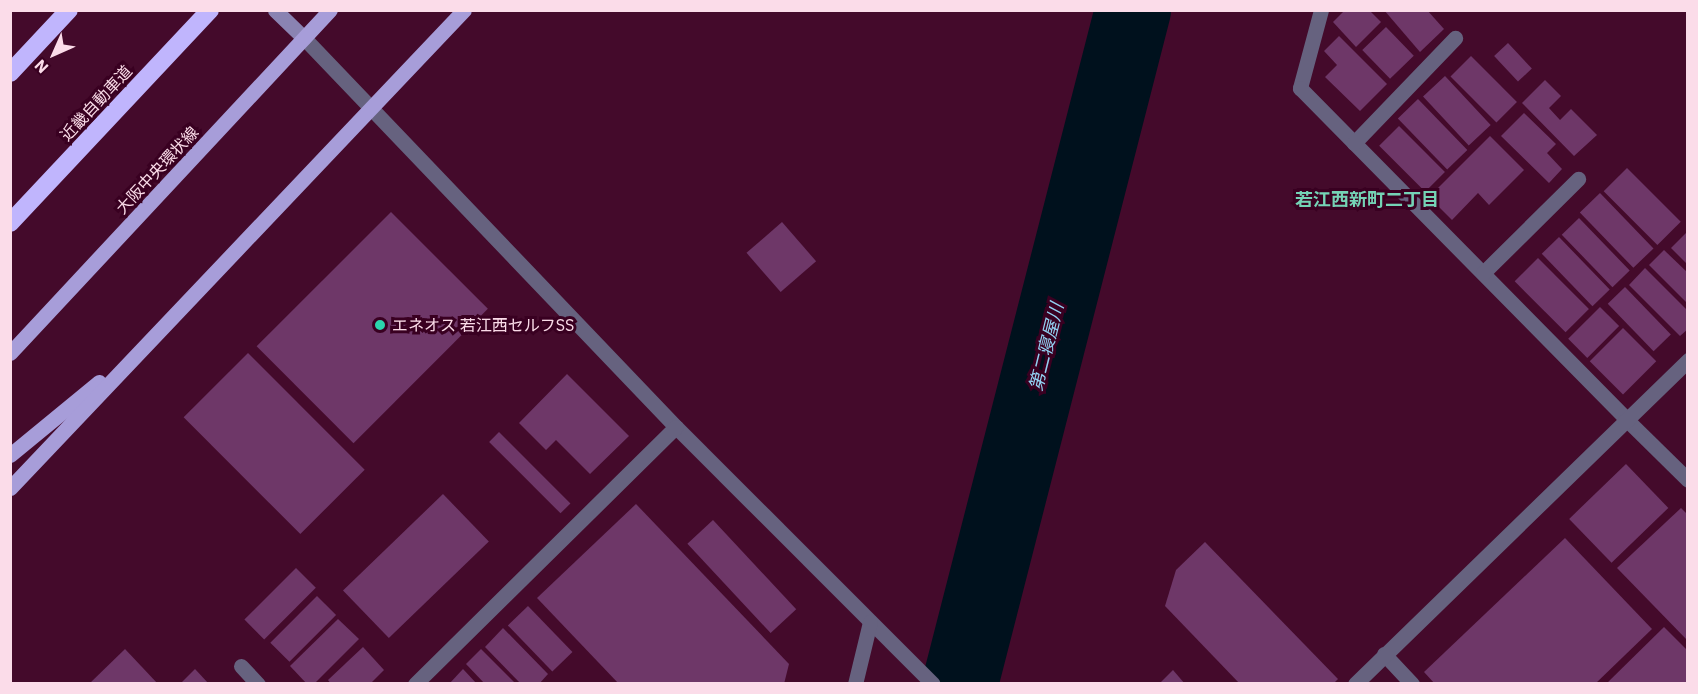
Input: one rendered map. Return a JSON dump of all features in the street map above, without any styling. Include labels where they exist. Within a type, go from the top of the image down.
[{"type":"highway","points":[[10,73],[69,10]]},
{"type":"highway","name":"近畿自動車道","points":[[10,223],[210,10]]},
{"type":"main road","name":"大阪中央環状線","points":[[10,353],[330,10]]},
{"type":"main road","points":[[10,488],[464,10]]},
{"type":"main road","points":[[10,455],[150,340]]},
{"type":"street","points":[[275,10],[676,427],[933,684]]},
{"type":"street","points":[[1321,10],[1300,88],[1688,480]]},
{"type":"street","points":[[1354,143],[1455,38]]},
{"type":"street","points":[[1483,273],[1578,179]]},
{"type":"street","points":[[1354,684],[1628,421],[1688,360]]},
{"type":"street","points":[[415,684],[676,427]]},
{"type":"street","points":[[855,684],[870,622]]},
{"type":"street","points":[[1384,654],[1412,684]]},
{"type":"street","points":[[241,666],[258,684]]},
{"type":"building","points":[[1345,10],[1369,10],[1381,22],[1356,47],[1333,22]]},
{"type":"building","points":[[1384,10],[1427,10],[1444,29],[1420,52]]},
{"type":"building","points":[[1386,27],[1414,56],[1390,79],[1362,50]]},
{"type":"building","points":[[1339,36],[1387,84],[1360,111],[1325,77],[1337,65],[1324,51]]},
{"type":"building","points":[[1508,43],[1532,69],[1518,82],[1494,56]]},
{"type":"building","points":[[1471,56],[1517,102],[1496,122],[1450,77]]},
{"type":"building","points":[[1445,76],[1491,125],[1469,145],[1423,96]]},
{"type":"building","points":[[1545,80],[1561,96],[1549,108],[1560,120],[1571,109],[1597,135],[1574,156],[1522,103]]},
{"type":"building","points":[[1418,99],[1467,150],[1447,170],[1398,118]]},
{"type":"building","points":[[1524,113],[1556,144],[1547,153],[1562,169],[1549,183],[1501,136]]},
{"type":"building","points":[[1399,126],[1445,172],[1425,192],[1379,146]]},
{"type":"building","points":[[1490,136],[1524,170],[1489,205],[1478,193],[1452,220],[1429,197]]},
{"type":"building","points":[[1627,168],[1681,222],[1657,245],[1604,191]]},
{"type":"building","points":[[1600,193],[1653,248],[1633,268],[1580,212]]},
{"type":"building","points":[[391,212],[488,309],[354,443],[257,346]]},
{"type":"building","points":[[1579,218],[1630,271],[1612,287],[1562,235]]},
{"type":"building","points":[[782,222],[816,261],[781,292],[747,253]]},
{"type":"building","points":[[1688,231],[1688,265],[1671,248]]},
{"type":"building","points":[[1559,237],[1610,290],[1592,306],[1542,254]]},
{"type":"building","points":[[1664,250],[1688,273],[1688,304],[1649,265]]},
{"type":"building","points":[[1538,258],[1589,309],[1566,332],[1515,281]]},
{"type":"building","points":[[1645,268],[1688,311],[1688,329],[1680,336],[1629,285]]},
{"type":"building","points":[[1625,287],[1671,334],[1654,351],[1608,304]]},
{"type":"building","points":[[1600,307],[1619,326],[1587,358],[1568,339]]},
{"type":"building","points":[[1623,328],[1656,361],[1623,394],[1590,361]]},
{"type":"building","points":[[248,353],[365,470],[300,534],[184,417]]},
{"type":"building","points":[[567,374],[629,436],[590,474],[556,440],[546,450],[519,423]]},
{"type":"building","points":[[499,432],[570,503],[561,513],[489,442]]},
{"type":"building","points":[[1626,464],[1668,508],[1612,563],[1569,519]]},
{"type":"building","points":[[443,494],[489,541],[389,638],[343,591]]},
{"type":"building","points":[[636,504],[789,664],[784,684],[619,684],[537,598]]},
{"type":"building","points":[[1681,508],[1688,515],[1688,641],[1617,568]]},
{"type":"building","points":[[713,520],[796,609],[771,633],[687,544]]},
{"type":"building","points":[[1565,538],[1652,629],[1595,684],[1435,684],[1424,672]]},
{"type":"building","points":[[1205,542],[1338,679],[1333,684],[1240,684],[1165,606],[1176,570]]},
{"type":"building","points":[[296,568],[316,588],[264,639],[244,620]]},
{"type":"building","points":[[317,596],[336,615],[289,662],[270,643]]},
{"type":"building","points":[[528,606],[572,652],[552,671],[508,625]]},
{"type":"building","points":[[338,619],[359,639],[314,684],[307,684],[290,666]]},
{"type":"building","points":[[1664,627],[1688,651],[1688,684],[1606,684]]},
{"type":"building","points":[[503,628],[548,674],[539,684],[521,684],[485,647]]},
{"type":"building","points":[[363,647],[384,670],[370,684],[331,684],[328,680]]},
{"type":"building","points":[[125,649],[158,684],[89,684]]},
{"type":"building","points":[[481,649],[516,684],[485,684],[466,664]]},
{"type":"building","points":[[195,669],[209,684],[180,684]]},
{"type":"building","points":[[463,669],[477,684],[449,684]]},
{"type":"building","points":[[1173,670],[1185,684],[1159,684]]},
{"type":"waterway","name":"第二寝屋川","points":[[960,684],[1133,10]]},
{"type":"place","name":"エネオス 若江西セルフSS","points":[[380,325]]},
{"type":"district","name":"若江西新町二丁目","points":[[1367,200]]}]
